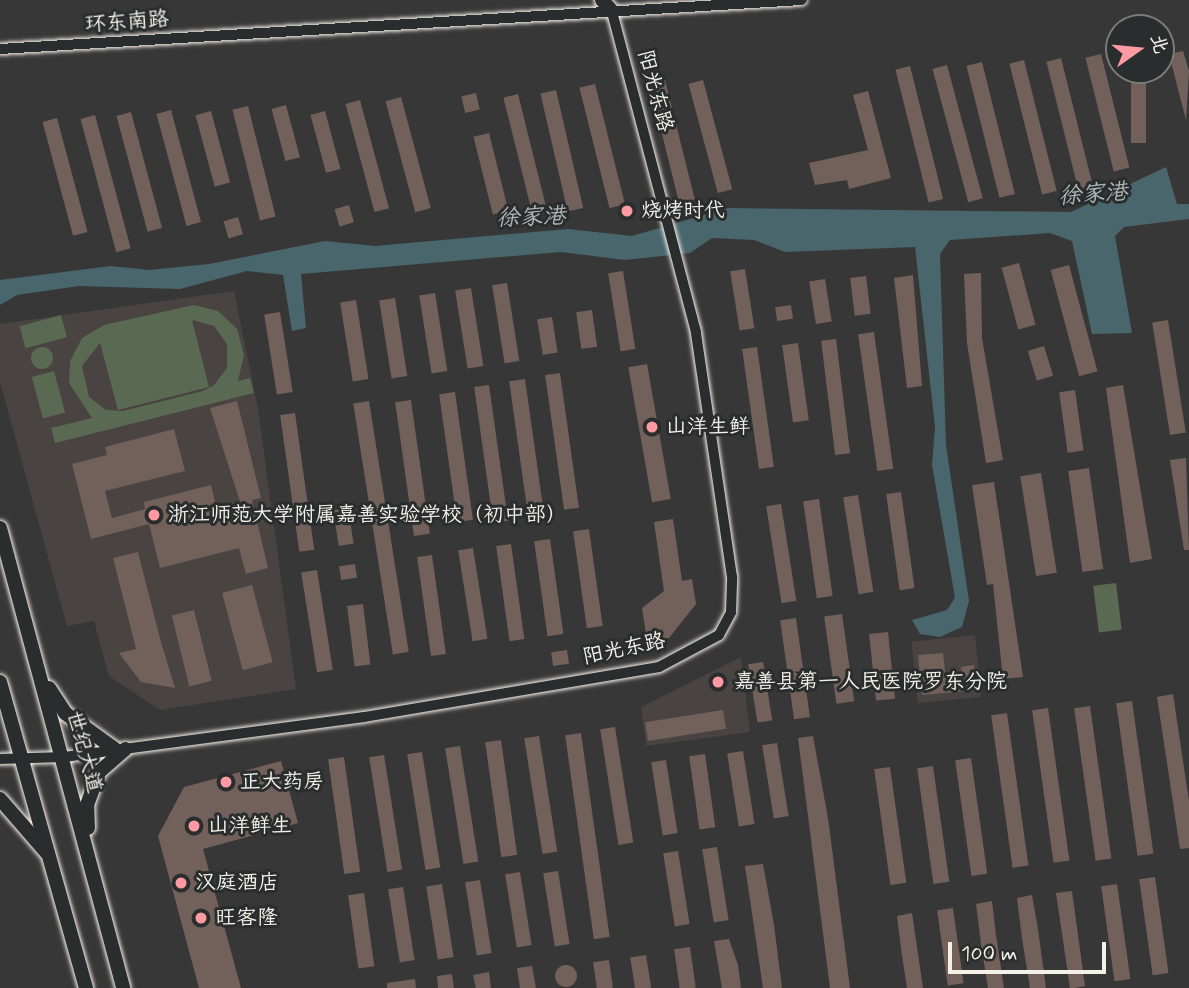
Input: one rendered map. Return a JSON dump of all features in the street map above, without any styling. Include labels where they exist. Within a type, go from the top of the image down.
[{"type":"main road","name":"世纪大道","points":[[0,528],[64,757],[123,988]]},
{"type":"main road","points":[[41,675],[65,713],[120,749],[99,772],[87,805],[104,911]]},
{"type":"main road","points":[[0,682],[86,988]]},
{"type":"main road","points":[[0,799],[49,855]]},
{"type":"street","name":"环东南路","points":[[0,50],[608,4],[802,0]]},
{"type":"street","name":"阳光东路","points":[[0,759],[64,757],[364,717],[659,667],[719,635],[731,612],[732,577],[696,332],[608,4]]},
{"type":"shaded area","name":"浙江师范大学附属嘉善实验学校（初中部）","points":[[234,291],[258,409],[296,689],[160,710],[109,676],[94,621],[67,626],[0,382],[0,324]]},
{"type":"shaded area","points":[[975,635],[981,697],[918,703],[911,642]]},
{"type":"shaded area","name":"嘉善县第一人民医院罗东分院","points":[[741,657],[750,732],[646,746],[641,707]]},
{"type":"green space","points":[[194,305],[218,311],[237,329],[244,355],[238,381],[250,378],[254,393],[55,443],[51,428],[92,418],[69,383],[70,361],[82,338],[104,325]],"holes":[[[192,320],[214,326],[227,344],[227,368],[214,385],[203,391],[123,411],[106,410],[89,397],[82,366],[100,343],[118,410],[209,387]]]},
{"type":"green space","points":[[61,315],[67,337],[25,348],[19,326]]},
{"type":"green space","points":[[42,347],[50,350],[53,358],[50,366],[42,369],[34,366],[31,358],[34,350]]},
{"type":"green space","points":[[54,371],[65,413],[43,418],[32,377]]},
{"type":"green space","points":[[1116,583],[1122,630],[1099,632],[1093,586]]},
{"type":"water","points":[[1166,167],[1177,204],[1189,204],[1189,219],[1124,227],[1115,236],[1132,333],[1092,334],[1072,241],[1050,233],[950,240],[940,254],[946,445],[969,601],[962,627],[940,637],[920,634],[912,620],[947,610],[955,598],[932,465],[935,427],[915,247],[785,252],[754,240],[712,238],[690,253],[625,260],[561,252],[301,274],[306,328],[292,331],[283,275],[247,271],[180,289],[79,286],[17,295],[0,305],[0,280],[111,266],[149,270],[209,264],[325,241],[375,246],[568,229],[632,236],[728,208],[1071,212]]},
{"type":"building","points":[[1183,51],[1189,71],[1186,120],[1175,77],[1175,53]]},
{"type":"building","points":[[1101,54],[1105,84],[1108,84],[1129,168],[1114,171],[1085,58]]},
{"type":"building","points":[[1061,58],[1095,193],[1080,196],[1046,62]]},
{"type":"building","points":[[1024,60],[1057,191],[1042,195],[1009,64]]},
{"type":"building","points":[[982,62],[1015,194],[999,198],[966,66]]},
{"type":"building","points":[[947,65],[983,198],[968,202],[933,69]]},
{"type":"building","points":[[910,66],[943,199],[929,203],[895,70]]},
{"type":"building","points":[[665,80],[695,199],[679,203],[649,84]]},
{"type":"building","points":[[703,80],[732,189],[718,193],[689,84]]},
{"type":"building","points":[[595,84],[625,204],[609,208],[579,88]]},
{"type":"building","points":[[1131,84],[1146,84],[1146,143],[1131,143]]},
{"type":"building","points":[[556,90],[583,208],[568,211],[540,94]]},
{"type":"building","points":[[868,91],[891,178],[849,189],[847,180],[815,185],[809,163],[868,150],[853,95]]},
{"type":"building","points":[[476,93],[480,110],[465,113],[461,96]]},
{"type":"building","points":[[518,94],[548,212],[533,216],[503,98]]},
{"type":"building","points":[[401,97],[431,208],[415,212],[386,101]]},
{"type":"building","points":[[360,100],[389,208],[374,212],[346,104]]},
{"type":"building","points":[[286,105],[300,157],[285,161],[272,109]]},
{"type":"building","points":[[248,106],[276,217],[260,220],[232,110]]},
{"type":"building","points":[[171,110],[201,222],[187,226],[157,114]]},
{"type":"building","points":[[211,111],[230,182],[215,187],[196,115]]},
{"type":"building","points":[[325,111],[341,169],[326,173],[311,115]]},
{"type":"building","points":[[131,112],[162,228],[148,232],[117,116]]},
{"type":"building","points":[[95,115],[131,248],[116,252],[81,119]]},
{"type":"building","points":[[57,118],[88,232],[73,236],[43,122]]},
{"type":"building","points":[[489,133],[508,211],[493,214],[473,137]]},
{"type":"building","points":[[349,205],[354,222],[340,226],[335,209]]},
{"type":"building","points":[[238,217],[243,234],[229,238],[224,221]]},
{"type":"building","points":[[1019,263],[1036,325],[1018,329],[1002,268]]},
{"type":"building","points":[[1069,265],[1097,371],[1079,376],[1051,270]]},
{"type":"building","points":[[745,269],[754,328],[740,331],[730,271]]},
{"type":"building","points":[[623,271],[635,349],[621,351],[608,273]]},
{"type":"building","points":[[981,273],[982,338],[1003,460],[986,463],[967,343],[964,274]]},
{"type":"building","points":[[913,275],[922,386],[907,388],[894,278]]},
{"type":"building","points":[[866,276],[871,314],[855,316],[850,278]]},
{"type":"building","points":[[825,279],[832,321],[816,324],[809,282]]},
{"type":"building","points":[[507,283],[519,361],[505,363],[492,285]]},
{"type":"building","points":[[471,288],[483,366],[468,369],[455,291]]},
{"type":"building","points":[[435,293],[447,371],[432,374],[419,296]]},
{"type":"building","points":[[395,298],[407,376],[392,379],[379,301]]},
{"type":"building","points":[[356,300],[369,379],[353,382],[340,303]]},
{"type":"building","points":[[791,305],[793,319],[777,321],[775,307]]},
{"type":"building","points":[[592,310],[597,347],[581,349],[576,312]]},
{"type":"building","points":[[280,312],[293,392],[277,395],[264,315]]},
{"type":"building","points":[[552,317],[558,353],[543,355],[537,319]]},
{"type":"building","points":[[1168,320],[1186,433],[1170,435],[1152,323]]},
{"type":"building","points":[[874,332],[893,469],[877,471],[858,334]]},
{"type":"building","points":[[836,339],[850,453],[835,455],[821,341]]},
{"type":"building","points":[[798,343],[809,420],[793,422],[782,345]]},
{"type":"building","points":[[1044,346],[1053,376],[1037,381],[1028,351]]},
{"type":"building","points":[[757,347],[774,467],[759,469],[742,349]]},
{"type":"building","points":[[647,364],[671,499],[652,502],[628,367]]},
{"type":"building","points":[[560,373],[579,508],[564,510],[545,375]]},
{"type":"building","points":[[525,379],[544,515],[528,517],[509,381]]},
{"type":"building","points":[[489,385],[508,521],[493,523],[474,387]]},
{"type":"building","points":[[1123,385],[1152,559],[1130,563],[1106,388]]},
{"type":"building","points":[[1075,390],[1083,450],[1068,453],[1059,392]]},
{"type":"building","points":[[455,392],[473,520],[457,522],[439,394]]},
{"type":"building","points":[[411,400],[430,534],[414,536],[395,402]]},
{"type":"building","points":[[237,401],[261,498],[252,500],[268,568],[246,574],[239,548],[160,568],[149,524],[91,539],[72,464],[107,455],[105,447],[174,429],[185,471],[105,491],[112,518],[145,509],[144,502],[211,485],[218,514],[242,508],[210,408]]},
{"type":"building","points":[[369,401],[409,652],[393,654],[353,404]]},
{"type":"building","points":[[295,413],[314,550],[299,552],[280,415]]},
{"type":"building","points":[[1186,458],[1189,550],[1184,550],[1170,460]]},
{"type":"building","points":[[1089,468],[1103,569],[1082,572],[1068,471]]},
{"type":"building","points":[[1041,473],[1057,573],[1036,576],[1020,476]]},
{"type":"building","points":[[994,482],[1023,677],[1003,679],[993,584],[987,585],[972,485]]},
{"type":"building","points":[[901,492],[914,588],[900,590],[886,494]]},
{"type":"building","points":[[858,495],[873,592],[859,594],[843,497]]},
{"type":"building","points":[[819,499],[833,596],[817,598],[803,501]]},
{"type":"building","points":[[781,504],[796,601],[782,603],[766,506]]},
{"type":"building","points":[[348,508],[354,544],[339,546],[333,510]]},
{"type":"building","points":[[673,519],[682,581],[692,579],[696,604],[669,638],[647,641],[642,608],[664,591],[654,522]]},
{"type":"building","points":[[589,529],[603,626],[587,628],[573,531]]},
{"type":"building","points":[[550,539],[563,634],[548,636],[534,541]]},
{"type":"building","points":[[511,544],[524,639],[510,641],[496,546]]},
{"type":"building","points":[[473,548],[487,639],[473,641],[458,550]]},
{"type":"building","points":[[138,552],[175,688],[141,682],[119,653],[136,649],[113,558]]},
{"type":"building","points":[[432,555],[446,654],[431,656],[417,557]]},
{"type":"building","points":[[355,564],[357,578],[341,580],[339,566]]},
{"type":"building","points":[[317,570],[333,670],[317,672],[301,573]]},
{"type":"building","points":[[252,585],[273,662],[243,670],[222,593]]},
{"type":"building","points":[[363,604],[370,665],[355,666],[347,606]]},
{"type":"building","points":[[194,610],[212,681],[189,686],[172,616]]},
{"type":"building","points":[[842,614],[854,701],[836,704],[824,617]]},
{"type":"building","points":[[796,618],[810,717],[794,719],[780,620]]},
{"type":"building","points":[[888,632],[895,699],[876,701],[869,634]]},
{"type":"building","points":[[567,650],[569,664],[553,666],[551,652]]},
{"type":"building","points":[[943,653],[946,680],[962,678],[961,667],[974,665],[977,690],[922,695],[918,655]]},
{"type":"building","points":[[763,662],[772,720],[757,723],[748,664]]},
{"type":"building","points":[[1173,694],[1189,801],[1189,848],[1180,849],[1157,697]]},
{"type":"building","points":[[1132,701],[1153,854],[1138,856],[1116,703]]},
{"type":"building","points":[[1090,706],[1111,859],[1096,861],[1074,708]]},
{"type":"building","points":[[1048,708],[1069,861],[1054,863],[1032,710]]},
{"type":"building","points":[[723,710],[726,729],[648,741],[645,722]]},
{"type":"building","points":[[1007,713],[1028,866],[1013,868],[991,715]]},
{"type":"building","points":[[615,727],[633,843],[618,845],[600,729]]},
{"type":"building","points":[[581,733],[610,937],[594,939],[565,735]]},
{"type":"building","points":[[539,736],[557,852],[542,854],[524,738]]},
{"type":"building","points":[[813,736],[828,818],[850,988],[830,988],[798,738]]},
{"type":"building","points":[[501,740],[517,855],[501,857],[485,742]]},
{"type":"building","points":[[777,743],[789,816],[774,818],[762,745]]},
{"type":"building","points":[[460,746],[478,862],[463,864],[445,748]]},
{"type":"building","points":[[743,751],[755,824],[739,827],[727,754]]},
{"type":"building","points":[[422,752],[440,868],[425,870],[407,754]]},
{"type":"building","points":[[705,754],[715,827],[699,830],[689,756]]},
{"type":"building","points":[[384,755],[402,870],[387,872],[369,757]]},
{"type":"building","points":[[344,757],[360,872],[344,874],[328,759]]},
{"type":"building","points":[[971,758],[987,874],[971,876],[955,760]]},
{"type":"building","points":[[666,760],[678,833],[663,835],[651,762]]},
{"type":"building","name":"旺客隆","points":[[281,761],[298,823],[203,849],[241,988],[199,988],[158,836],[184,787]]},
{"type":"building","points":[[933,766],[949,882],[933,884],[917,768]]},
{"type":"building","points":[[890,767],[906,883],[890,885],[874,769]]},
{"type":"building","points":[[717,847],[729,920],[714,922],[702,849]]},
{"type":"building","points":[[678,851],[690,924],[675,926],[663,853]]},
{"type":"building","points":[[763,864],[782,988],[763,988],[745,866]]},
{"type":"building","points":[[558,871],[570,944],[555,946],[543,873]]},
{"type":"building","points":[[520,872],[532,945],[517,947],[505,874]]},
{"type":"building","points":[[1155,877],[1168,973],[1153,975],[1139,879]]},
{"type":"building","points":[[480,880],[492,953],[477,955],[465,882]]},
{"type":"building","points":[[442,884],[454,957],[438,960],[426,887]]},
{"type":"building","points":[[1117,884],[1130,979],[1115,981],[1101,886]]},
{"type":"building","points":[[403,887],[415,960],[400,962],[388,889]]},
{"type":"building","points":[[1072,891],[1085,986],[1075,988],[1070,988],[1056,893]]},
{"type":"building","points":[[364,893],[374,966],[358,969],[348,895]]},
{"type":"building","points":[[1032,895],[1046,988],[1030,988],[1022,938],[1017,898]]},
{"type":"building","points":[[992,901],[1004,988],[988,988],[981,944],[976,904]]},
{"type":"building","points":[[953,908],[964,983],[948,985],[937,910]]},
{"type":"building","points":[[912,913],[923,988],[907,988],[902,956],[897,916]]},
{"type":"building","points":[[729,939],[738,965],[741,988],[722,988],[714,941]]},
{"type":"building","points":[[690,947],[696,988],[680,988],[674,949]]},
{"type":"building","points":[[646,955],[651,988],[635,988],[630,958]]},
{"type":"building","points":[[609,960],[613,988],[597,988],[593,962]]},
{"type":"building","points":[[566,965],[574,968],[577,976],[574,984],[566,987],[558,984],[555,976],[558,968]]},
{"type":"building","points":[[532,966],[536,988],[520,988],[517,968]]},
{"type":"building","points":[[489,972],[491,988],[476,988],[473,975]]},
{"type":"building","points":[[452,974],[454,988],[438,988],[437,976]]},
{"type":"building","points":[[415,979],[416,988],[387,988],[387,983]]},
{"type":"place","name":"烧烤时代","points":[[627,211]]},
{"type":"place","name":"山洋生鲜","points":[[652,427]]},
{"type":"place","name":"浙江师范大学附属嘉善实验学校（初中部）","points":[[154,515]]},
{"type":"place","name":"嘉善县第一人民医院罗东分院","points":[[718,682]]},
{"type":"place","name":"正大药房","points":[[226,782]]},
{"type":"place","name":"山洋鲜生","points":[[194,826]]},
{"type":"place","name":"汉庭酒店","points":[[181,883]]},
{"type":"place","name":"旺客隆","points":[[201,918]]},
{"type":"water label","name":"徐家港","points":[[1093,195]]},
{"type":"water label","name":"徐家港","points":[[531,218]]}]
